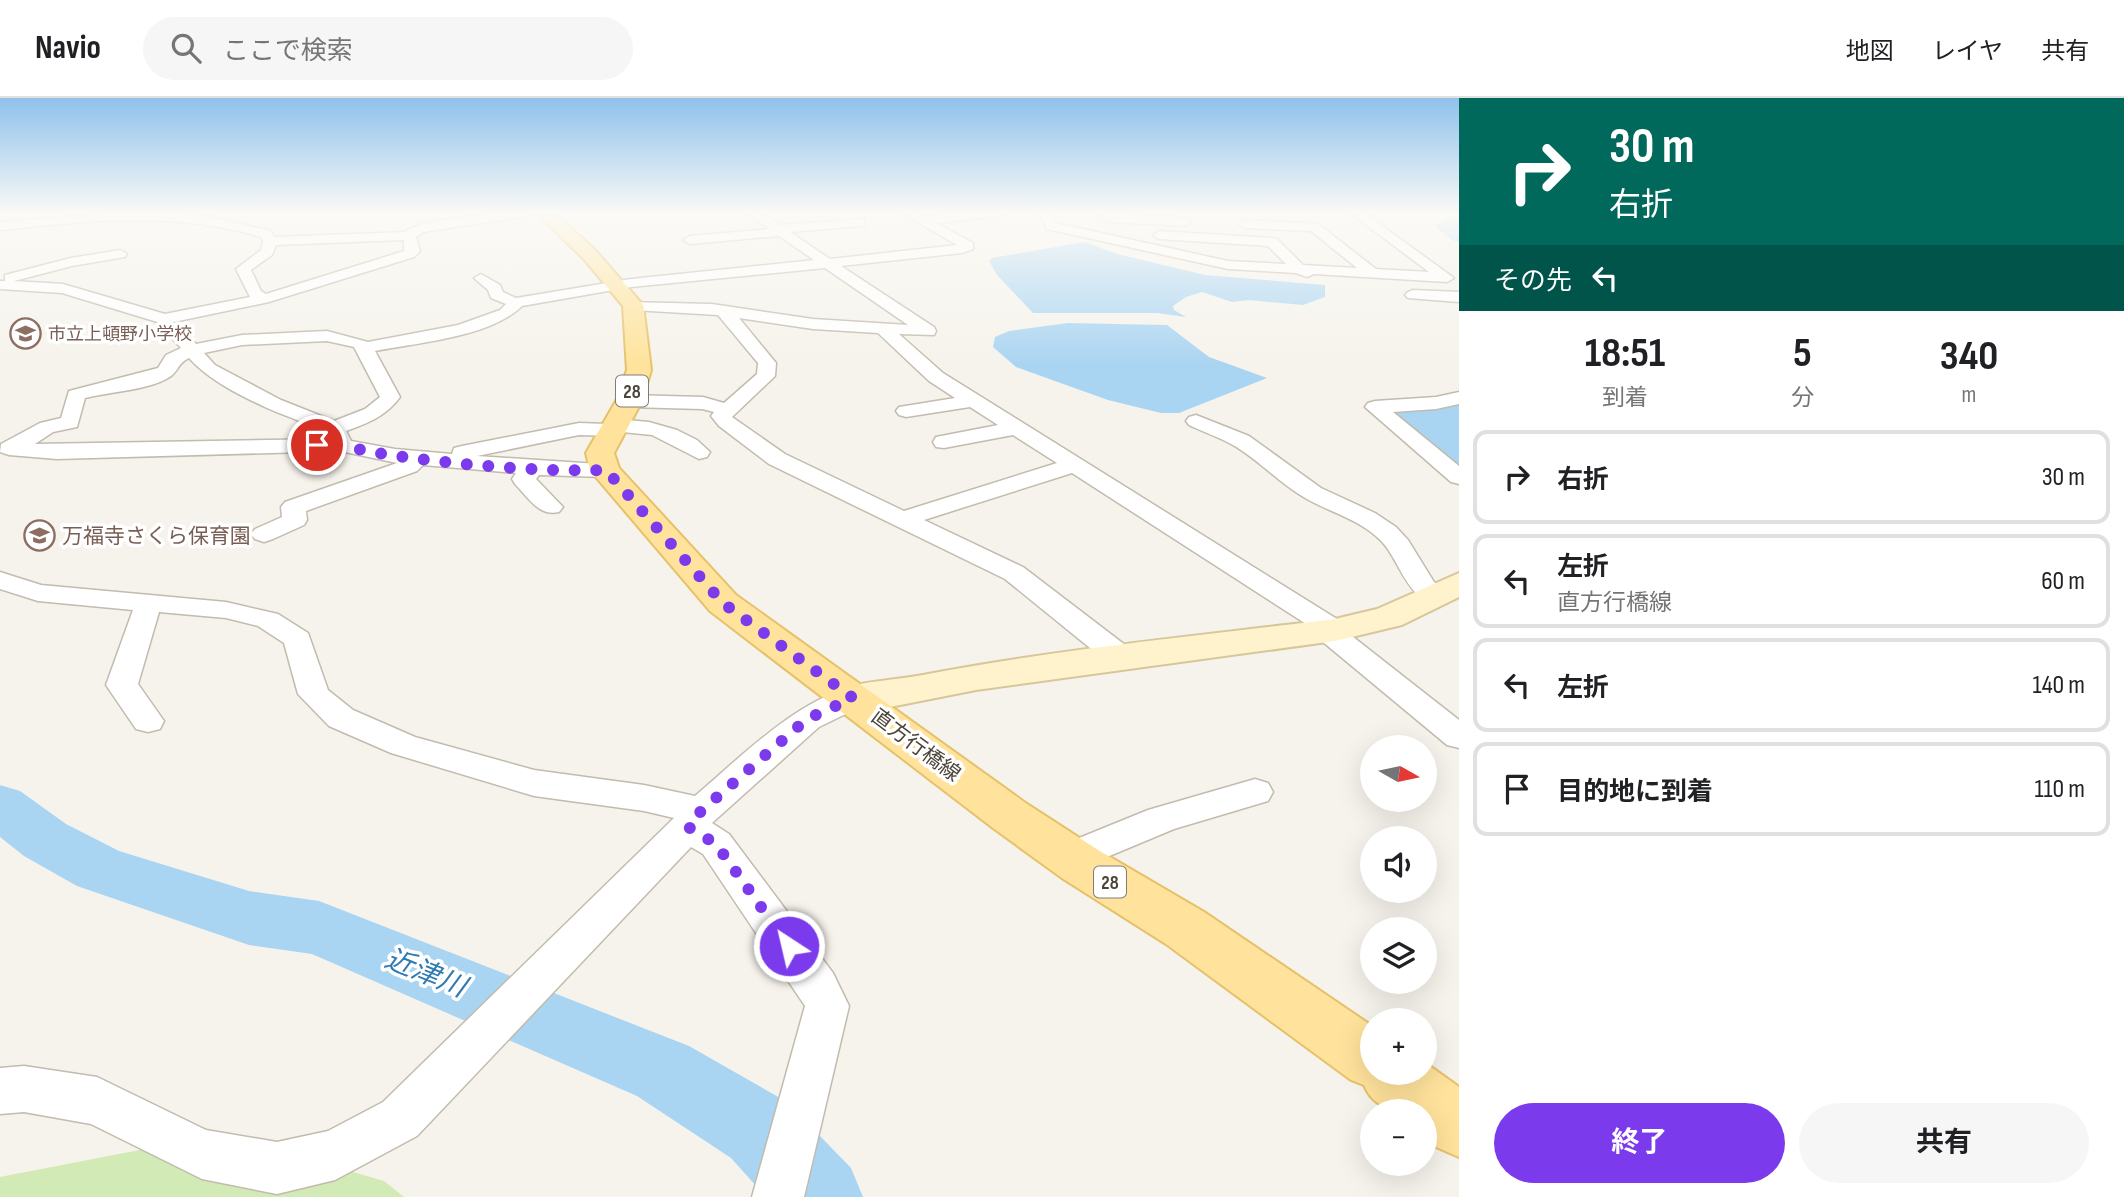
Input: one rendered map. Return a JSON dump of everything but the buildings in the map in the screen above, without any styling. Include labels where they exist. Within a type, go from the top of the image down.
[{"type":"main road","points":[[597,263],[633,305]]},
{"type":"main road","name":"28","points":[[606,470],[600,453],[629,401],[639,370],[633,305]]},
{"type":"main road","name":"直方行橋線","points":[[606,470],[723,603],[1010,816],[1185,928],[1360,1052]]},
{"type":"main road","points":[[1405,1085],[1459,1125]]},
{"type":"street","points":[[0,283],[67,263]]},
{"type":"street","points":[[251,263],[243,269],[255,294],[264,299]]},
{"type":"street","points":[[0,283],[56,289],[164,319],[264,299],[378,263]]},
{"type":"street","points":[[481,278],[495,288],[496,295],[516,303],[616,286],[835,263]]},
{"type":"street","points":[[1220,263],[1446,277]]},
{"type":"street","points":[[1293,263],[1299,270],[1337,285]]},
{"type":"street","points":[[1360,263],[1372,273]]},
{"type":"street","points":[[1426,263],[1459,287]]},
{"type":"street","points":[[633,305],[725,311],[813,324],[929,331],[828,264]]},
{"type":"street","points":[[323,280],[338,293]]},
{"type":"street","points":[[11,301],[56,289]]},
{"type":"street","points":[[1396,294],[1459,297]]},
{"type":"street","points":[[364,348],[462,329],[506,313],[516,303]]},
{"type":"street","points":[[725,311],[767,363],[768,369],[766,376],[721,416],[726,422],[777,459],[1014,573],[1122,658]]},
{"type":"street","points":[[164,319],[209,369],[274,404],[324,423],[336,437]]},
{"type":"street","points":[[881,327],[936,377],[1331,630],[1459,737]]},
{"type":"street","points":[[6,449],[47,427],[70,422],[76,396],[80,393],[151,378],[165,372],[172,359],[191,350],[242,340],[306,336],[349,340],[364,348],[390,397],[387,402],[336,437]]},
{"type":"street","points":[[1456,472],[1375,407],[1436,403],[1459,398]]},
{"type":"street","points":[[629,401],[704,403],[728,410]]},
{"type":"street","points":[[906,411],[973,401]]},
{"type":"street","points":[[1196,421],[1241,441],[1313,493],[1366,518],[1387,532],[1399,545],[1424,587],[1447,589]]},
{"type":"street","points":[[449,461],[453,455],[579,429],[648,426],[683,438],[699,452]]},
{"type":"street","points":[[944,442],[1016,428]]},
{"type":"street","points":[[6,449],[57,452],[336,437],[419,458],[533,468],[606,470]]},
{"type":"street","points":[[264,534],[295,520],[293,507],[409,466],[419,458]]},
{"type":"street","points":[[902,519],[1075,465]]},
{"type":"street","points":[[533,468],[523,479],[551,507]]},
{"type":"street","points":[[0,580],[38,593],[226,610],[268,620],[298,639],[314,694],[341,718],[403,745],[534,783],[644,798],[695,819],[818,986],[827,1006],[778,1197]]},
{"type":"street","points":[[0,1091],[24,1089],[97,1101],[202,1154],[277,1168],[335,1155],[400,1119],[695,819],[807,719],[853,698],[880,696],[976,677],[1331,630],[1389,617],[1447,589]]},
{"type":"street","points":[[148,721],[122,685],[143,616],[151,603]]},
{"type":"street","points":[[1071,857],[1102,841],[1213,802],[1255,792]]},
{"type":"green space","points":[[222,1134],[384,1181],[404,1197],[0,1197],[0,1177]]},
{"type":"water","points":[[990,263],[1156,263],[1205,275],[1325,285],[1325,297],[1303,305],[1249,300],[1232,302],[1202,292],[1186,297],[1173,306],[1174,310],[1186,317],[1157,313],[1033,313],[997,275]]},
{"type":"water","points":[[1068,323],[1167,325],[1209,357],[1267,378],[1179,413],[1161,413],[1108,400],[1016,367],[993,347],[995,337],[1009,331]]},
{"type":"water","points":[[1459,403],[1459,468],[1388,413],[1393,409]]},
{"type":"waterway","name":"近津川","points":[[0,806],[45,840],[99,869],[249,918],[319,928],[663,1071],[759,1130],[822,1197]]},
{"type":"place","name":"市立上頓野小学校","points":[[25,334]]},
{"type":"place","name":"万福寺さくら保育園","points":[[39,536]]},
{"type":"route","points":[[317,445],[340,444],[395,456],[566,471],[606,470],[723,603],[853,698],[807,719],[701,811],[688,827],[716,844],[789,946]]}]
